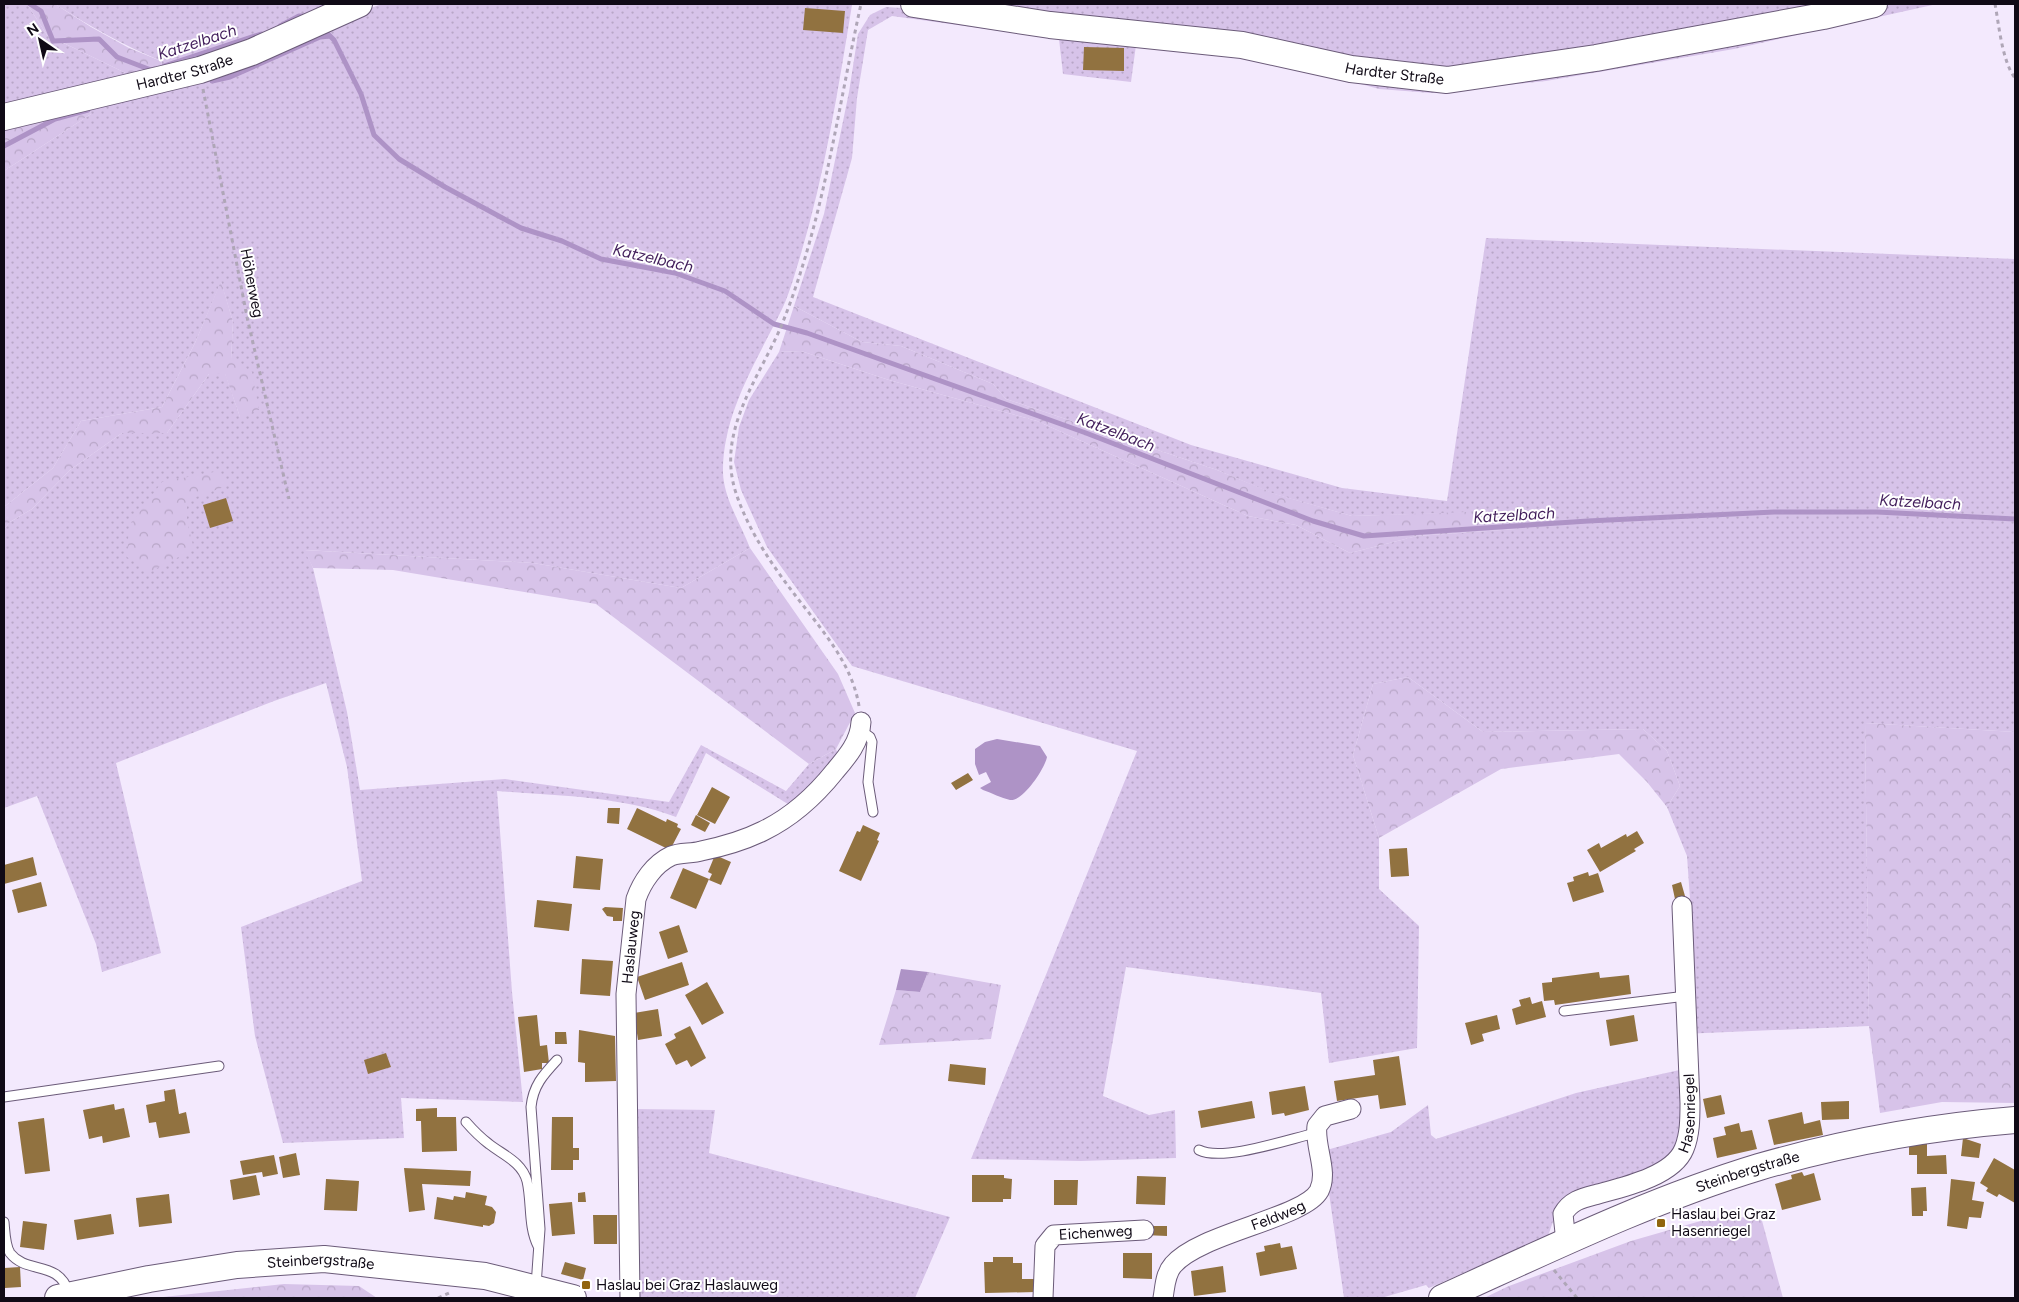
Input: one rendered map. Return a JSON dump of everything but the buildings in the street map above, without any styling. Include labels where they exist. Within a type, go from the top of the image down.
[{"type":"street","name":"Hardter Straße","points":[[4,117],[200,70],[252,52],[359,4]]},
{"type":"street","name":"Hardter Straße","points":[[914,4],[1050,25],[1242,45],[1351,69],[1447,80],[1596,58],[1823,16],[1874,4]]},
{"type":"street","name":"Haslauweg","points":[[630,1298],[626,994],[636,899],[640,888],[652,872],[672,856],[700,852],[761,832],[789,817],[816,793],[848,756],[861,726]]},
{"type":"street","name":"Hasenriegel","points":[[1566,1242],[1563,1214],[1572,1202],[1625,1187],[1662,1172],[1676,1162],[1684,1149],[1690,1124],[1682,906]]},
{"type":"street","points":[[1316,1133],[1320,1120],[1325,1116],[1350,1109]]},
{"type":"street","name":"Steinbergstraße","points":[[1442,1298],[1654,1205],[1760,1167],[1897,1135],[2015,1120]]},
{"type":"street","name":"Feldweg","points":[[1163,1298],[1167,1275],[1172,1266],[1189,1253],[1248,1225],[1292,1210],[1316,1195],[1321,1185],[1321,1167],[1316,1133]]},
{"type":"street","name":"Eichenweg","points":[[1043,1298],[1045,1246],[1054,1235],[1144,1230]]},
{"type":"street","name":"Steinbergstraße","points":[[64,1297],[237,1265],[324,1259],[485,1276],[572,1298]]},
{"type":"lane","points":[[861,726],[872,742],[868,782],[873,812]]},
{"type":"lane","points":[[1564,1011],[1686,996]]},
{"type":"lane","points":[[536,1289],[540,1229],[531,1107],[532,1092],[541,1077],[557,1060]]},
{"type":"lane","points":[[4,1097],[219,1066]]},
{"type":"lane","points":[[466,1122],[489,1144],[512,1158],[527,1180],[532,1230],[540,1249]]},
{"type":"lane","points":[[1199,1150],[1206,1153],[1226,1155],[1316,1133]]},
{"type":"lane","name":"Steinbergstraße","points":[[4,1222],[10,1253],[20,1260],[58,1274],[65,1282],[64,1297]]},
{"type":"path","points":[[861,4],[836,132],[807,251],[779,329],[745,398],[732,439],[730,463],[736,492],[749,524],[774,565],[846,665],[858,702],[861,726]]},
{"type":"path","points":[[1996,4],[2003,43],[2015,78]]},
{"type":"path","name":"Höherweg","points":[[200,70],[247,317],[289,499]]},
{"type":"path","points":[[1540,1254],[1577,1298]]},
{"type":"green space","points":[[4,4],[27,4],[47,35],[136,78],[4,113]]},
{"type":"green space","points":[[27,4],[55,4],[129,48],[161,61],[164,70],[136,78],[47,35]]},
{"type":"green space","points":[[55,4],[337,4],[307,19],[164,70],[161,61],[107,35]]},
{"type":"green space","points":[[382,4],[852,5],[824,163],[800,257],[786,301],[743,387],[728,429],[724,451],[724,483],[750,548],[681,588],[533,563],[305,550],[313,568],[347,712],[360,790],[505,779],[669,802],[701,745],[786,791],[809,764],[836,749],[840,760],[791,806],[706,753],[676,817],[655,810],[611,801],[497,791],[512,992],[523,1102],[401,1098],[404,1138],[283,1143],[255,1036],[241,927],[362,881],[347,767],[326,683],[274,701],[116,763],[161,953],[102,972],[96,944],[37,796],[4,808],[4,529],[10,522],[32,509],[70,470],[122,433],[167,433],[209,374],[225,373],[240,417],[231,359],[233,322],[221,282],[195,343],[162,407],[81,421],[53,468],[4,507],[4,171],[91,114],[90,105]]},
{"type":"green space","points":[[964,4],[1832,4],[1672,38],[1448,69],[1386,63]]},
{"type":"green space","points":[[1889,4],[1937,4],[1734,49],[1546,81],[1431,93],[1379,89],[1263,57],[1189,47],[1136,45],[1131,82],[1063,74],[1059,39],[892,16],[868,30],[857,98],[852,158],[813,297],[1191,445],[1342,488],[1447,501],[1486,238],[2015,259],[2015,732],[1865,723],[1869,1026],[1682,1034],[1677,918],[1690,899],[1687,856],[1667,807],[1680,786],[1667,751],[1643,729],[1483,732],[1408,677],[1373,684],[1353,755],[1379,838],[1379,889],[1419,926],[1417,1048],[1329,1063],[1321,993],[1126,967],[1103,1096],[1149,1115],[1175,1110],[1176,1158],[1081,1161],[971,1159],[1137,751],[852,666],[767,547],[741,490],[734,462],[739,427],[749,400],[779,352],[801,351],[889,380],[1037,421],[1248,516],[1296,525],[1350,553],[1417,536],[1516,529],[1528,511],[1352,516],[1274,494],[1217,470],[1006,399],[993,384],[901,346],[862,342],[794,306],[824,214],[849,92],[858,34],[870,15],[886,7],[901,8],[1080,35],[1218,44],[1356,73],[1422,82],[1469,82],[1583,68],[1685,51]]},
{"type":"green space","points":[[90,105],[91,114],[4,171],[4,128]]},
{"type":"green space","points":[[221,281],[233,322],[231,359],[252,372],[259,410],[240,417],[225,374],[209,374],[167,433],[122,433],[70,470],[32,509],[10,522],[4,529],[4,507],[53,468],[81,421],[162,407],[195,343]]},
{"type":"green space","points":[[794,306],[862,342],[901,346],[993,384],[1006,399],[1217,470],[1275,494],[1352,516],[1529,510],[1517,529],[1417,536],[1350,553],[1296,525],[1248,516],[1037,421],[889,380],[801,351],[779,352]]},
{"type":"green space","points":[[219,471],[227,486],[187,500],[187,522],[194,549],[150,572],[127,557],[129,526],[162,482]]},
{"type":"green space","points":[[750,548],[838,674],[855,713],[836,749],[809,764],[596,604],[393,570],[313,568],[304,550],[533,563],[681,588]]},
{"type":"green space","points":[[1408,677],[1483,732],[1643,729],[1667,751],[1680,786],[1667,807],[1647,782],[1619,754],[1501,769],[1379,838],[1353,755],[1373,684]]},
{"type":"green space","points":[[1865,723],[2015,732],[2015,1103],[1942,1102],[1880,1113],[1869,1026]]},
{"type":"green space","points":[[928,972],[1001,985],[991,1039],[879,1045],[896,990],[920,992]]},
{"type":"green space","points":[[1684,1069],[1685,1131],[1665,1164],[1558,1207],[1548,1236],[1429,1288],[1426,1285],[1381,1298],[1344,1298],[1323,1151],[1391,1132],[1428,1105],[1431,1135],[1436,1139],[1576,1093]]},
{"type":"green space","points":[[633,1109],[715,1110],[709,1153],[950,1217],[915,1298],[634,1298]]},
{"type":"green space","points":[[1761,1217],[1783,1298],[1484,1298],[1509,1286],[1631,1241],[1711,1218]]},
{"type":"green space","points":[[284,1284],[359,1286],[377,1298],[154,1298]]},
{"type":"shaded area","points":[[997,739],[1040,746],[1047,757],[1033,783],[1021,796],[1015,799],[1010,800],[980,788],[991,782],[986,772],[979,775],[975,764],[975,749],[985,742]]},
{"type":"shaded area","points":[[901,969],[928,972],[920,992],[896,990]]},
{"type":"waterway","name":"Katzelbach","points":[[30,4],[41,11],[53,41],[99,39],[117,57],[151,70],[154,69]]},
{"type":"waterway","name":"Katzelbach","points":[[280,26],[299,16],[306,16]]},
{"type":"waterway","name":"Katzelbach","points":[[326,32],[334,40],[361,94],[374,135],[399,159],[445,187],[521,228],[562,241],[601,259],[675,273],[725,291],[774,324],[807,333],[1086,433],[1313,521],[1364,536],[1588,521],[1774,512],[1877,512],[2015,519]]},
{"type":"waterway","name":"Katzelbach","points":[[164,66],[261,34]]},
{"type":"waterway","points":[[212,81],[230,77],[320,37],[330,36]]},
{"type":"waterway","points":[[4,146],[55,119],[88,110]]},
{"type":"place","name":"Haslau bei Graz Hasenriegel","points":[[1661,1223]]},
{"type":"place","name":"Haslau bei Graz Haslauweg","points":[[586,1285]]}]
